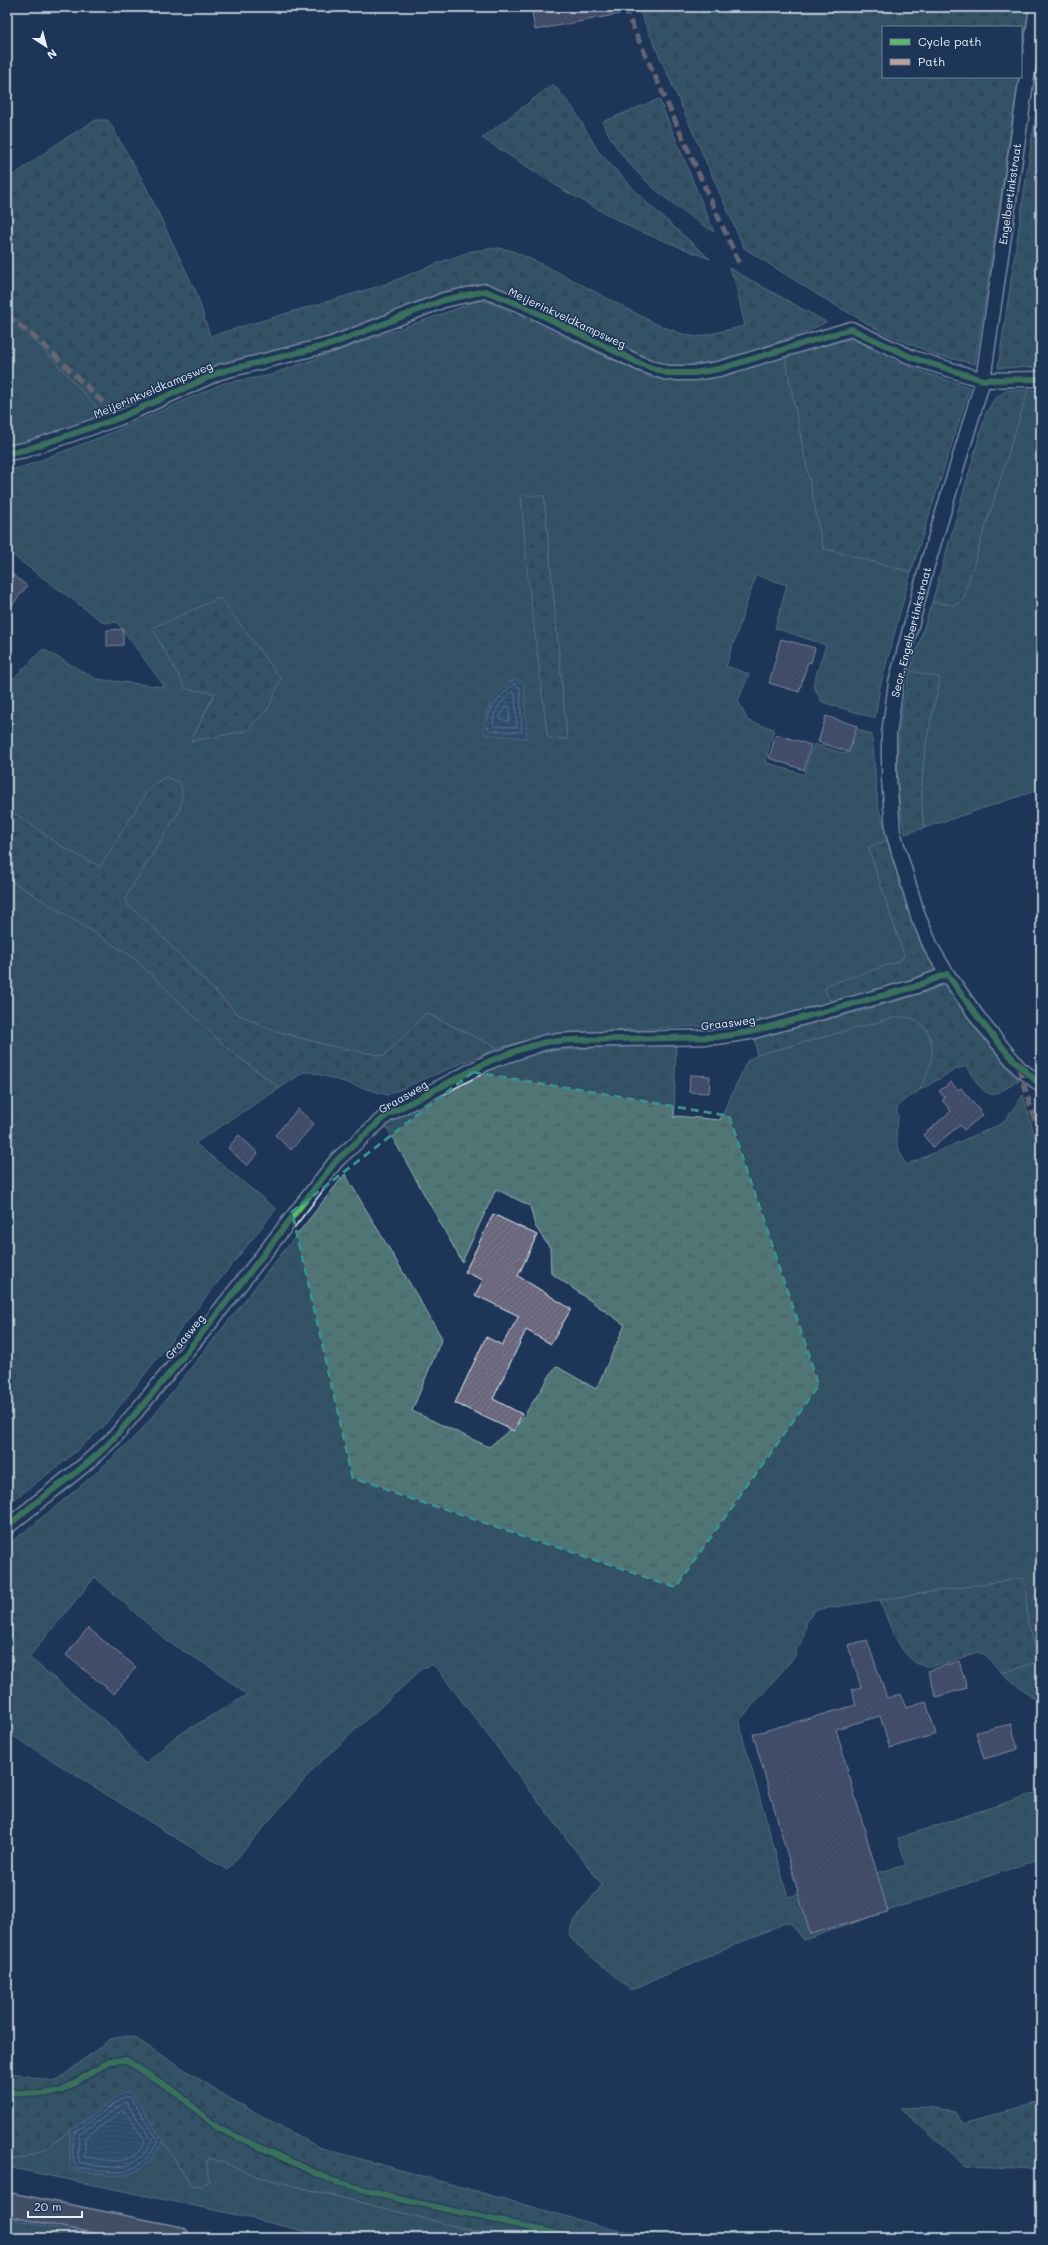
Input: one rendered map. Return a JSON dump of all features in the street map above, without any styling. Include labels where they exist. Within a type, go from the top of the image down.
[{"type":"highway","points":[[7,2204],[178,2238]]},
{"type":"street","name":"Engelbertinkstraat","points":[[984,380],[1037,7]]},
{"type":"street","name":"Meijerinkveldkampsweg","points":[[7,453],[25,450],[119,418],[220,372],[332,344],[444,300],[485,291],[523,306],[641,364],[667,373],[694,373],[719,369],[851,328],[913,358],[984,380],[1041,380]]},
{"type":"street","name":"Secr. Engelbertinkstraat","points":[[984,380],[916,607],[896,684],[889,734],[889,778],[893,832],[918,916],[932,949],[946,974],[981,1022],[1020,1068],[1041,1085]]},
{"type":"street","name":"Graasweg","points":[[7,1527],[92,1459],[113,1439],[210,1323],[337,1160],[388,1115],[490,1061],[546,1042],[573,1040],[717,1037],[750,1032],[914,987],[946,974]]},
{"type":"highlighted area","points":[[473,1072],[729,1116],[819,1385],[675,1587],[353,1478],[292,1212]]},
{"type":"green space","points":[[638,7],[1029,7],[1022,55],[1022,26],[882,26],[882,78],[1019,78],[975,364],[936,355],[884,333],[818,295],[744,248]]},
{"type":"green space","points":[[1041,78],[1041,367],[998,368]]},
{"type":"green space","points":[[553,84],[573,108],[598,151],[647,203],[710,259],[634,229],[565,191],[482,138]]},
{"type":"green space","points":[[659,99],[714,232],[675,206],[640,175],[617,149],[602,122]]},
{"type":"green space","points":[[96,120],[108,120],[144,183],[196,292],[210,336],[383,285],[472,251],[498,248],[510,250],[548,267],[654,323],[682,334],[697,337],[745,326],[735,281],[729,268],[826,322],[808,331],[716,364],[692,369],[661,366],[510,293],[481,287],[407,309],[297,349],[220,365],[105,416],[7,310],[7,180],[61,141]]},
{"type":"green space","points":[[481,300],[495,305],[650,377],[684,380],[701,378],[735,371],[785,357],[823,548],[911,572],[880,687],[875,718],[822,702],[813,685],[826,645],[775,628],[787,585],[756,575],[726,666],[749,674],[738,701],[748,721],[774,729],[765,762],[804,775],[814,744],[846,754],[855,728],[872,735],[878,806],[889,840],[868,847],[904,955],[900,961],[832,1003],[780,1017],[720,1025],[550,1034],[498,1048],[426,1013],[384,1056],[326,1045],[276,1031],[237,1014],[148,922],[127,904],[125,898],[179,811],[181,784],[177,780],[123,833],[100,867],[59,845],[22,818],[7,810],[7,682],[13,679],[43,649],[96,679],[165,687],[117,622],[104,623],[7,551],[7,469],[20,468],[106,435],[224,383],[267,376]],"holes":[[[544,496],[567,739],[548,738],[547,733],[521,499]],[[524,684],[526,738],[484,734]],[[215,693],[246,731],[191,741]]]},
{"type":"green space","points":[[7,310],[105,416],[28,444],[7,448]]},
{"type":"green space","points":[[848,339],[859,342],[890,359],[910,367],[939,378],[970,387],[911,572],[823,548],[785,357]]},
{"type":"green space","points":[[1008,390],[1028,390],[962,602],[954,605],[932,602],[986,413],[995,398]]},
{"type":"green space","points":[[1028,390],[1041,390],[1041,789],[924,828],[922,791],[924,755],[940,682],[910,671],[932,602],[954,605],[962,602]]},
{"type":"green space","points":[[521,495],[544,496],[567,739],[548,738],[547,733],[527,569]]},
{"type":"green space","points":[[220,598],[281,679],[268,709],[246,731],[191,741],[215,693],[186,689],[152,628]]},
{"type":"green space","points":[[910,671],[939,677],[940,682],[924,755],[922,809],[924,828],[905,834],[898,793],[897,773],[899,732]]},
{"type":"green space","points":[[165,777],[177,782],[182,790],[182,799],[179,811],[125,898],[127,904],[148,922],[237,1014],[276,1031],[326,1045],[384,1056],[426,1013],[498,1048],[387,1095],[311,1072],[304,1072],[280,1088],[227,1048],[133,957],[7,878],[7,810],[22,818],[59,845],[100,867],[149,788]]},
{"type":"green space","points":[[889,840],[940,971],[832,1003],[825,990],[827,985],[900,961],[904,955],[868,847]]},
{"type":"green space","points":[[7,878],[133,957],[227,1048],[280,1088],[195,1143],[276,1209],[102,1428],[66,1460],[7,1505]]},
{"type":"green space","points":[[947,982],[1016,1072],[1019,1081],[994,1095],[984,1091],[967,1066],[956,1069],[920,1090],[931,1061],[932,1043],[930,1035],[921,1023],[906,1017],[896,1017],[757,1055],[755,1037],[858,1012],[930,991]]},
{"type":"green space","points":[[907,1016],[918,1022],[930,1038],[932,1048],[932,1058],[926,1079],[918,1092],[902,1102],[897,1110],[898,1117],[896,1139],[898,1148],[906,1165],[1003,1123],[1023,1095],[1041,1158],[1041,1704],[1002,1673],[1038,1662],[1039,1660],[1027,1619],[1027,1595],[1023,1578],[815,1610],[807,1621],[802,1644],[797,1647],[796,1655],[740,1720],[742,1735],[788,1897],[906,1865],[898,1838],[1041,1791],[1041,1858],[804,1940],[791,1923],[785,1923],[631,1990],[573,1941],[569,1933],[574,1920],[602,1885],[436,1667],[432,1665],[423,1668],[315,1767],[227,1870],[7,1732],[7,1546],[95,1473],[145,1426],[345,1174],[442,1338],[412,1411],[489,1447],[520,1422],[556,1366],[596,1389],[625,1325],[551,1273],[550,1248],[535,1226],[530,1206],[496,1189],[462,1262],[385,1124],[412,1108],[508,1062],[548,1051],[676,1042],[674,1118],[676,1116],[720,1120],[747,1061],[757,1055],[896,1017]],"holes":[[[95,1577],[167,1641],[215,1670],[247,1695],[175,1737],[145,1764],[117,1731],[29,1657]]]},
{"type":"green space","points":[[1023,1578],[1027,1595],[1027,1619],[1039,1660],[1038,1662],[1002,1673],[984,1654],[977,1652],[939,1665],[926,1666],[917,1664],[903,1650],[897,1640],[891,1629],[880,1600]]},
{"type":"green space","points":[[127,2036],[135,2038],[229,2098],[318,2147],[615,2230],[700,2238],[502,2238],[256,2176],[210,2158],[206,2161],[209,2181],[201,2186],[191,2185],[132,2093],[103,2107],[48,2147],[24,2158],[7,2159],[7,2072],[52,2081],[59,2079],[110,2039]]},
{"type":"green space","points":[[1041,2100],[1041,2169],[965,2166],[900,2108],[927,2107],[954,2111],[964,2125]]},
{"type":"green space","points":[[70,2131],[70,2166],[79,2171],[109,2175],[128,2174],[143,2167],[150,2160],[163,2141],[191,2185],[210,2158],[256,2176],[502,2238],[334,2238],[224,2212],[7,2167],[7,2159],[26,2156],[41,2151]]},
{"type":"green space","points":[[7,2218],[105,2238],[7,2238]]},
{"type":"water","points":[[513,680],[519,680],[524,684],[527,738],[484,734],[487,709],[500,691]]},
{"type":"water","points":[[124,2092],[132,2093],[163,2141],[156,2152],[143,2167],[128,2174],[109,2175],[82,2172],[73,2169],[70,2166],[70,2131]]},
{"type":"building","points":[[531,7],[620,7],[620,14],[535,30]]},
{"type":"building","points":[[7,570],[27,586],[7,612]]},
{"type":"building","points":[[123,629],[123,645],[107,646],[107,630]]},
{"type":"building","points":[[781,639],[815,648],[811,663],[808,662],[799,692],[769,683]]},
{"type":"building","points":[[826,716],[857,726],[849,752],[818,742]]},
{"type":"building","points":[[776,734],[811,745],[804,770],[769,758]]},
{"type":"building","points":[[690,1075],[710,1076],[709,1093],[689,1092]]},
{"type":"building","points":[[951,1082],[958,1090],[961,1088],[983,1115],[964,1130],[960,1125],[933,1147],[923,1135],[951,1111],[942,1100],[945,1098],[939,1091]]},
{"type":"building","points":[[298,1109],[314,1124],[291,1150],[275,1135]]},
{"type":"building","points":[[239,1135],[258,1153],[247,1166],[228,1148]]},
{"type":"building","points":[[493,1214],[537,1235],[518,1276],[571,1309],[551,1344],[526,1330],[493,1399],[522,1414],[514,1431],[455,1403],[486,1337],[502,1345],[519,1316],[475,1295],[483,1280],[465,1272]]},
{"type":"building","points":[[88,1628],[136,1667],[114,1694],[66,1655]]},
{"type":"building","points":[[867,1640],[887,1698],[901,1694],[906,1708],[926,1702],[936,1734],[890,1748],[880,1716],[836,1729],[888,1912],[810,1934],[753,1734],[856,1705],[851,1690],[861,1687],[848,1645]]},
{"type":"building","points":[[959,1661],[967,1688],[936,1697],[928,1671]]},
{"type":"building","points":[[1011,1724],[1018,1749],[984,1759],[976,1732]]},
{"type":"marked path","points":[[624,7],[739,263]]},
{"type":"marked path","points":[[7,315],[46,347],[119,418]]},
{"type":"marked path","points":[[1019,1068],[1041,1141]]},
{"type":"cycle path","points":[[7,453],[25,450],[119,418],[220,372],[332,344],[444,300],[485,291],[523,306],[641,364],[667,373],[694,373],[719,369],[851,329],[913,358],[983,380],[1041,379]]},
{"type":"cycle path","points":[[7,1527],[20,1515],[89,1462],[114,1438],[172,1371],[337,1160],[387,1115],[490,1061],[521,1049],[546,1042],[573,1040],[717,1037],[750,1032],[914,987],[947,974],[990,1033],[1014,1060],[1041,1085]]},
{"type":"cycle path","points":[[7,2092],[42,2094],[61,2091],[110,2061],[126,2060],[177,2093],[218,2128],[333,2181],[390,2197],[578,2238]]}]
